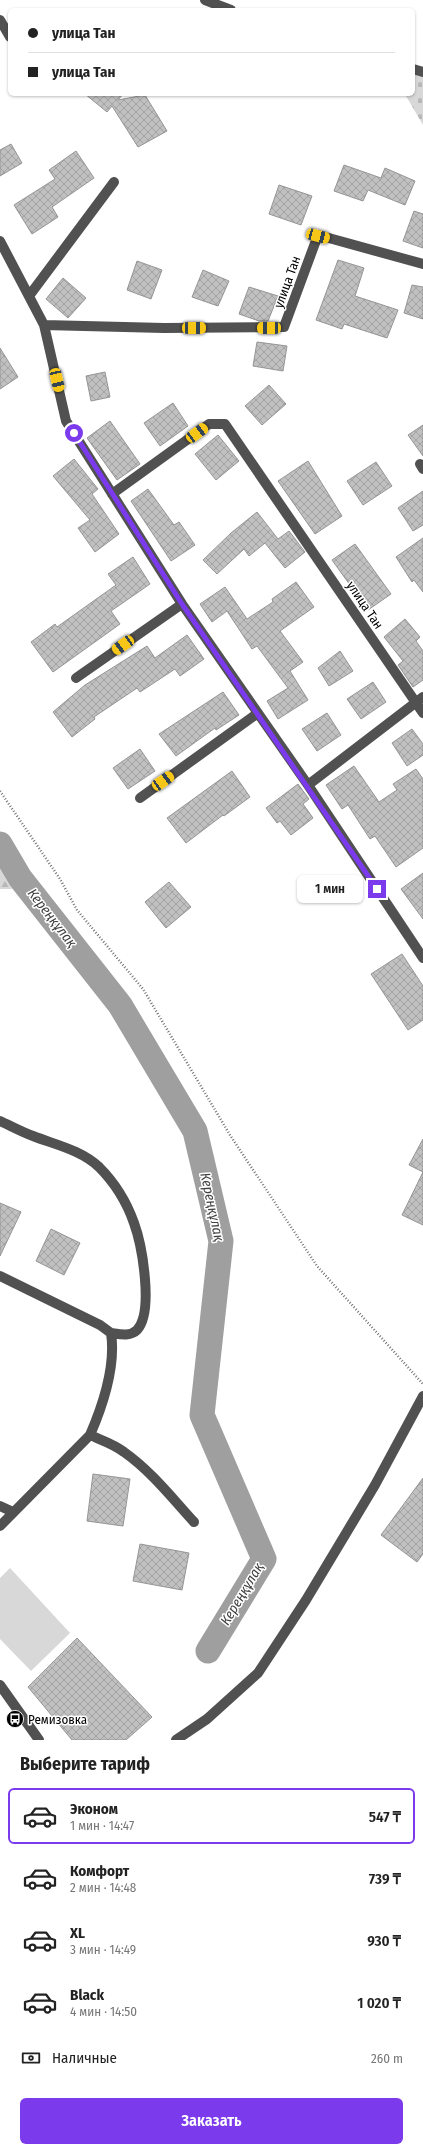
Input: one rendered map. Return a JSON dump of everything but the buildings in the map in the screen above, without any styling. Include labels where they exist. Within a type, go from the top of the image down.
[{"type":"street","points":[[205,0],[226,8]]},
{"type":"street","points":[[0,20],[8,34]]},
{"type":"street","points":[[29,296],[114,182]]},
{"type":"street","name":"улица Тан","points":[[44,325],[164,328],[284,327],[318,236],[423,264]]},
{"type":"street","points":[[0,241],[44,325],[66,421],[182,604],[308,785],[423,958]]},
{"type":"street","name":"улица Тан","points":[[112,494],[209,424],[224,424],[419,700],[423,713]]},
{"type":"street","points":[[76,678],[182,604]]},
{"type":"street","points":[[308,785],[419,700]]},
{"type":"street","points":[[140,798],[258,713]]},
{"type":"street","points":[[0,1121],[78,1153],[97,1166],[112,1180],[134,1223],[144,1262],[145,1303],[142,1321],[136,1331],[126,1335],[110,1333],[100,1325],[0,1276]]},
{"type":"street","points":[[0,1526],[90,1435],[98,1416],[106,1386],[113,1347],[110,1333]]},
{"type":"street","points":[[176,1740],[207,1719],[258,1673],[306,1600],[375,1485],[423,1396]]},
{"type":"street","points":[[90,1435],[114,1446],[130,1456],[148,1472],[194,1522]]},
{"type":"street","points":[[0,1506],[13,1512]]},
{"type":"street","points":[[2,1690],[39,1740]]},
{"type":"path","points":[[0,791],[36,842],[77,910],[143,989],[230,1135],[317,1266],[423,1384]]},
{"type":"green space","points":[[415,72],[423,74],[423,125],[406,96],[415,96]]},
{"type":"green space","points":[[0,869],[12,889],[0,889]]},
{"type":"green space","points":[[10,1568],[70,1633],[31,1671],[0,1639],[0,1578]]},
{"type":"waterway","name":"Кереңқұлақ","points":[[0,844],[20,878],[120,1005],[195,1131],[221,1241],[202,1415],[264,1559],[208,1651]]},
{"type":"place","name":"Ремизовка","points":[[15,1719]]},
{"type":"route","points":[[74,433],[182,604],[308,785],[377,889]]}]
